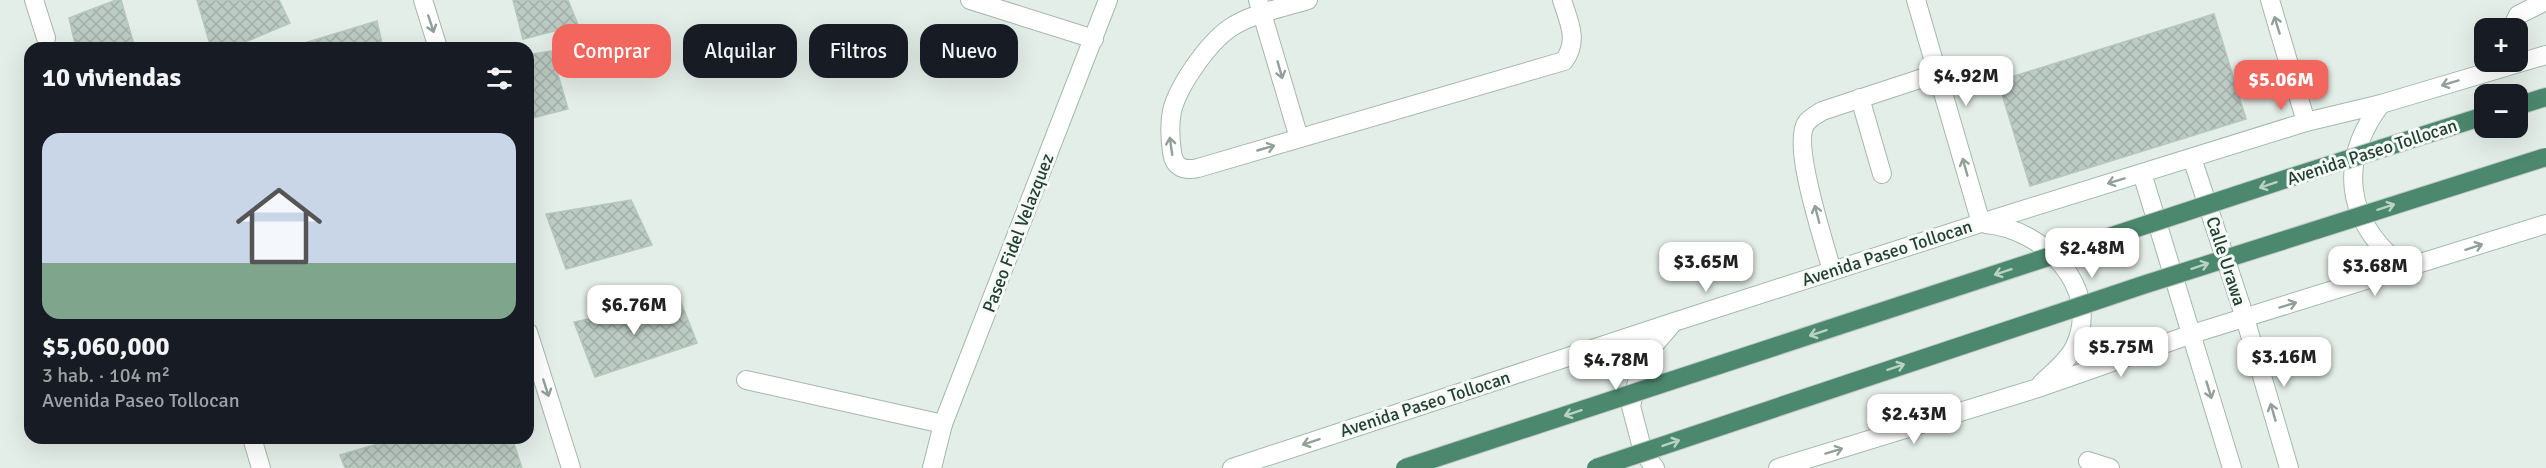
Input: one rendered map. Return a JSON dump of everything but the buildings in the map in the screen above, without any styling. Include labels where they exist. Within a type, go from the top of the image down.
[{"type":"highway","points":[[2528,103],[2546,97]]},
{"type":"highway","name":"Avenida Paseo Tollocan","points":[[1405,468],[2474,119]]},
{"type":"highway","points":[[1596,468],[2143,285],[2546,157]]},
{"type":"main road","points":[[34,0],[46,38]]},
{"type":"main road","points":[[423,0],[436,42]]},
{"type":"main road","points":[[970,0],[1094,39]]},
{"type":"main road","name":"Paseo Fidel Velazquez","points":[[932,468],[943,424],[1108,0]]},
{"type":"main road","points":[[1308,0],[1261,7],[1230,28],[1202,57],[1173,108],[1169,131],[1173,159],[1179,168],[1187,170],[1232,158],[1564,61],[1571,51],[1573,38],[1562,0]]},
{"type":"main road","points":[[1916,0],[1981,223],[2000,225],[2037,240],[2065,268],[2080,304],[2083,323],[2075,348],[2038,388]]},
{"type":"main road","points":[[2270,0],[2306,122]]},
{"type":"main road","points":[[2517,18],[2518,15],[2546,1]]},
{"type":"main road","points":[[1261,7],[1299,138]]},
{"type":"main road","name":"Avenida Paseo Tollocan","points":[[2528,58],[2546,54]]},
{"type":"main road","name":"Avenida Paseo Tollocan","points":[[1232,468],[1981,223],[2306,122],[2381,104],[2483,72]]},
{"type":"main road","points":[[1832,271],[1804,164],[1801,141],[1806,123],[1822,111],[1938,73]]},
{"type":"main road","points":[[1860,98],[1882,174]]},
{"type":"main road","points":[[2381,104],[2367,122],[2358,144],[2353,166],[2354,190],[2359,213],[2369,233],[2383,251],[2401,265],[2432,261]]},
{"type":"main road","name":"Calle Urawa","points":[[2192,158],[2245,318],[2289,468]]},
{"type":"main road","points":[[2142,173],[2232,468]]},
{"type":"main road","points":[[1778,468],[2038,388],[2192,334],[2546,224]]},
{"type":"main road","points":[[1655,468],[1642,452],[1631,406],[1643,358],[1674,322]]},
{"type":"main road","points":[[534,351],[571,468]]},
{"type":"main road","points":[[746,380],[943,424]]},
{"type":"main road","points":[[254,444],[261,468]]},
{"type":"main road","points":[[2088,462],[2110,468]]}]
